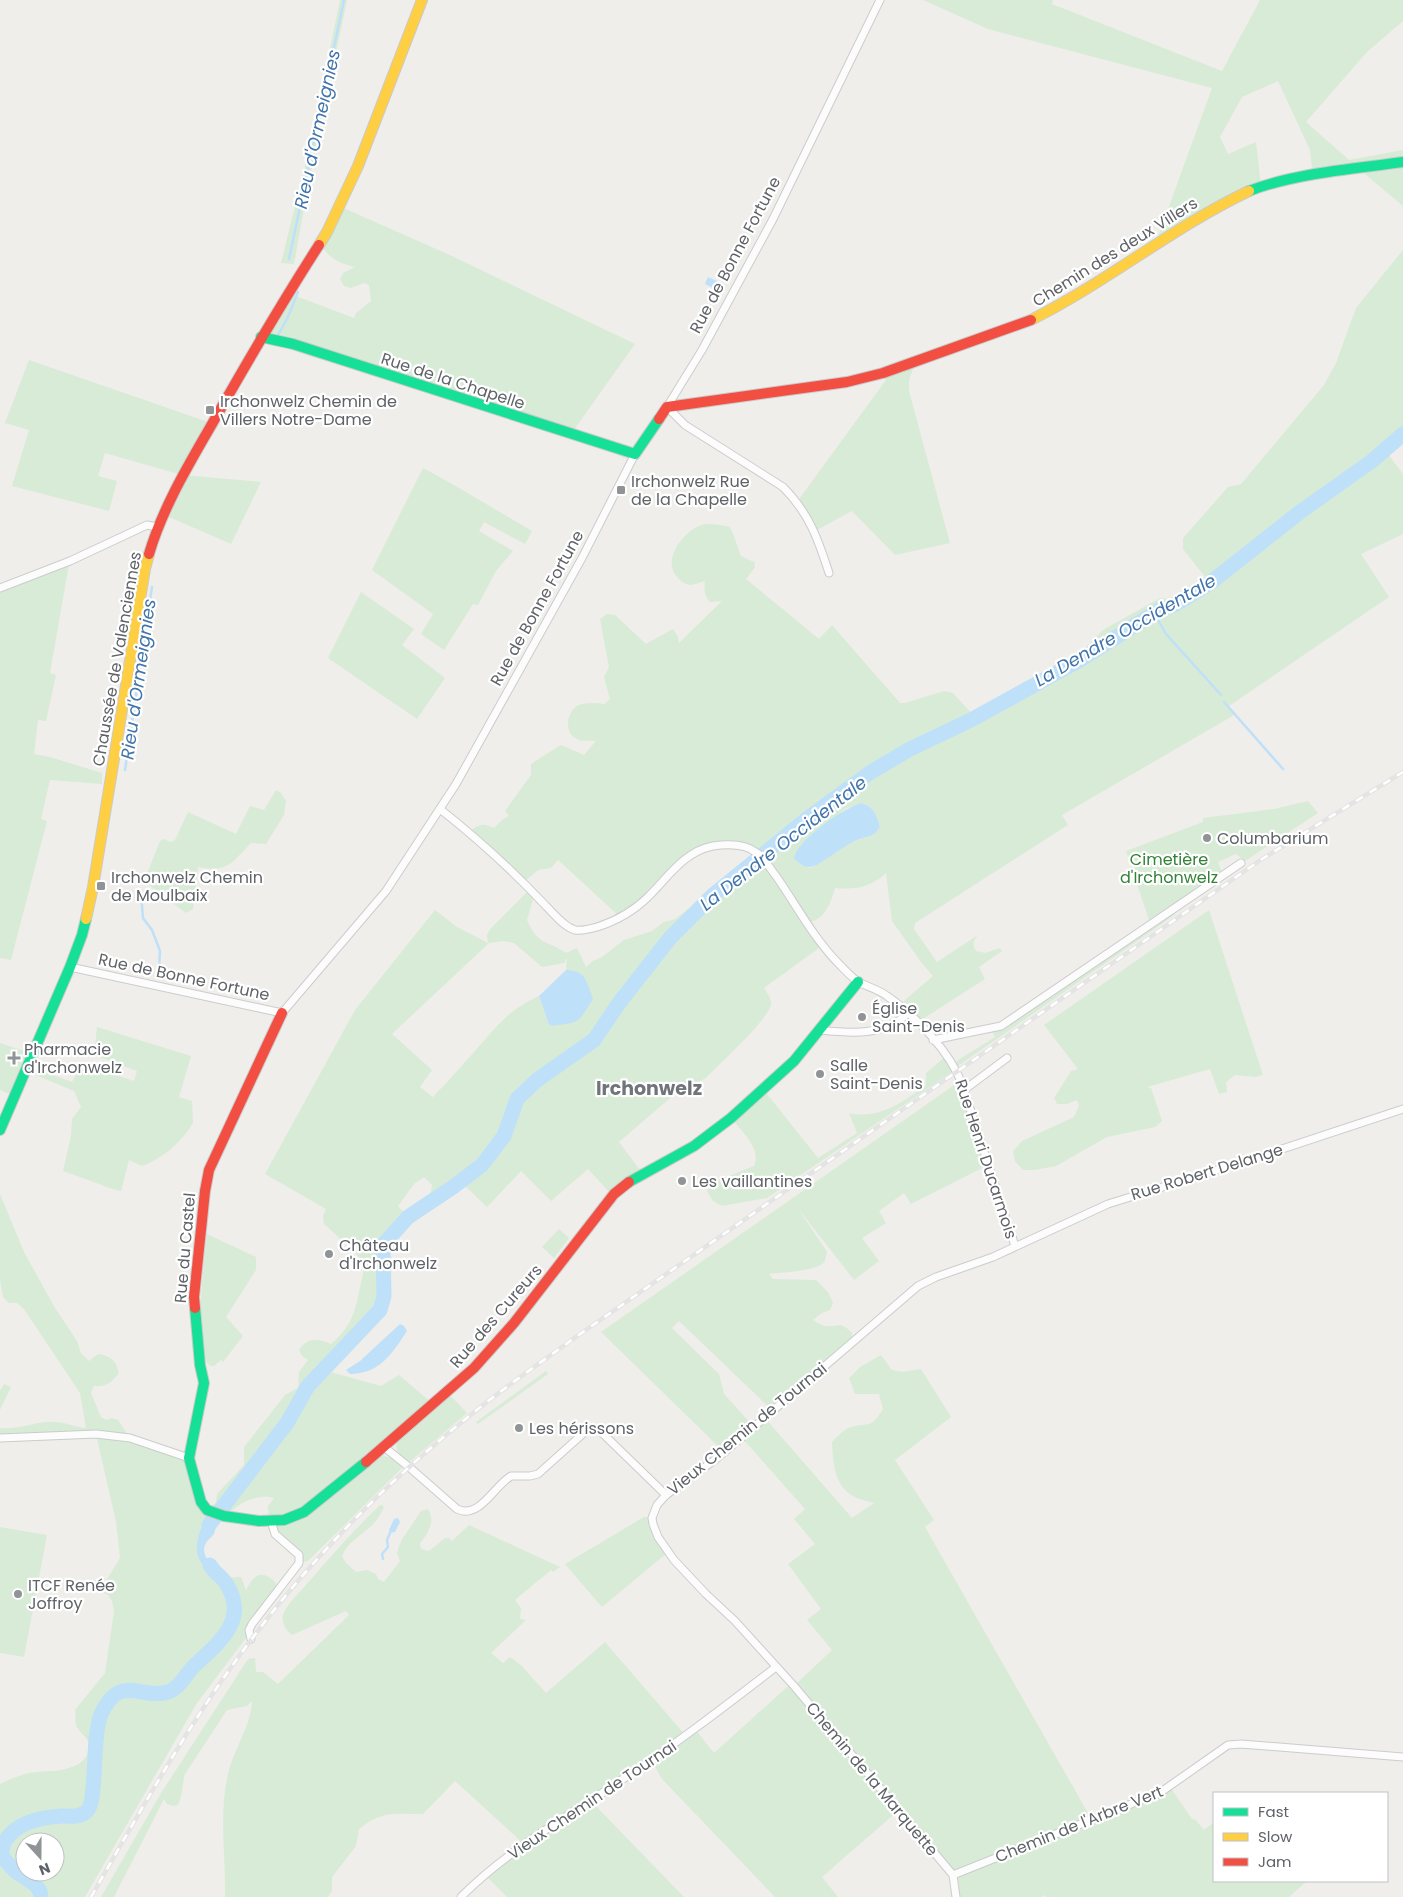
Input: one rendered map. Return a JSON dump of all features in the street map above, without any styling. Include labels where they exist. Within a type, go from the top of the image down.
[{"type":"street","name":"Chaussée de Valenciennes","points":[[0,1130],[82,935],[93,888],[145,570],[157,527],[174,491],[261,337],[327,232],[358,166],[422,0]]},
{"type":"street","name":"Rue de Bonne Fortune","points":[[70,967],[282,1013],[386,891],[477,749],[582,558],[636,454],[702,350],[765,235],[880,0]]},
{"type":"street","name":"Chemin des deux Villers","points":[[667,407],[847,382],[883,373],[1028,322],[1065,303],[1201,216],[1248,191],[1261,186],[1303,177],[1403,162]]},
{"type":"street","name":"Rue de la Chapelle","points":[[261,337],[293,344],[636,454]]},
{"type":"street","points":[[667,407],[685,425],[783,487],[791,494],[815,531],[829,573]]},
{"type":"street","points":[[0,588],[70,561],[147,525],[157,527]]},
{"type":"street","name":"Rue Henri Ducarmois","points":[[440,809],[479,840],[524,882],[554,914],[575,930],[600,926],[625,914],[648,896],[674,869],[696,852],[713,846],[730,845],[742,846],[758,853],[839,965],[858,982],[885,994],[908,1013],[933,1040],[957,1072],[1015,1246]]},
{"type":"street","points":[[933,1040],[1001,1026],[1241,863]]},
{"type":"street","name":"Rue des Cureurs","points":[[188,1458],[201,1502],[210,1512],[224,1516],[271,1521],[290,1518],[304,1512],[384,1447],[455,1385],[491,1349],[529,1305],[614,1194],[627,1183],[694,1146],[731,1118],[794,1061],[858,982]]},
{"type":"street","name":"Rue du Castel","points":[[188,1458],[204,1383],[200,1364],[194,1297],[205,1190],[209,1170],[282,1013]]},
{"type":"street","points":[[819,1030],[854,1033],[871,1031],[893,1024],[908,1013]]},
{"type":"street","points":[[964,1090],[1007,1058]]},
{"type":"street","name":"Rue Robert Delange","points":[[1015,1246],[1108,1204],[1403,1109]]},
{"type":"street","name":"Vieux Chemin de Tournai","points":[[461,1897],[474,1884],[515,1852],[666,1750],[776,1667],[735,1621],[688,1575],[668,1552],[658,1537],[653,1524],[652,1518],[657,1505],[666,1495],[748,1433],[912,1290],[936,1278],[993,1257],[1015,1246]]},
{"type":"street","points":[[384,1447],[410,1467],[457,1509],[466,1512],[475,1509],[512,1476],[538,1474],[586,1431],[598,1429],[602,1430],[666,1495]]},
{"type":"street","points":[[0,1438],[96,1434],[130,1438],[188,1458]]},
{"type":"street","points":[[251,1639],[249,1630],[252,1624],[299,1563],[300,1558],[275,1534],[271,1521]]},
{"type":"street","name":"Chemin de la Marquette","points":[[776,1667],[865,1769],[953,1875]]},
{"type":"street","name":"Chemin de l'Arbre Vert","points":[[953,1875],[1161,1792],[1228,1745],[1403,1758]]},
{"type":"street","points":[[953,1875],[956,1897]]},
{"type":"green space","points":[[340,0],[347,0],[307,191],[294,264],[281,263],[309,150]]},
{"type":"green space","points":[[923,0],[1053,0],[1052,4],[1222,71],[1260,0],[1403,0],[1403,21],[1367,52],[1306,122],[1349,160],[1403,150],[1403,206],[1359,169],[1313,176],[1310,150],[1278,81],[1242,97],[1220,137],[1228,154],[1256,142],[1261,186],[1155,245],[1212,88],[988,29]]},
{"type":"green space","points":[[339,206],[452,256],[635,344],[571,434],[261,337],[288,293],[354,318],[356,313],[371,301],[369,285],[364,283],[351,288],[344,286],[340,279],[343,273],[355,267],[337,260],[323,248]]},
{"type":"green space","points":[[1403,250],[1403,434],[1385,450],[1403,474],[1403,534],[1361,554],[1389,597],[1229,706],[1236,714],[1062,815],[1068,825],[915,923],[914,929],[937,962],[978,935],[974,943],[976,951],[985,953],[1000,948],[1002,951],[979,967],[985,979],[918,1022],[899,1005],[933,976],[892,921],[886,873],[875,882],[863,886],[835,888],[829,905],[823,914],[819,918],[807,923],[823,945],[764,988],[770,998],[771,1005],[761,1021],[706,1078],[698,1082],[692,1082],[619,1142],[643,1174],[613,1196],[588,1169],[551,1201],[521,1171],[487,1207],[461,1182],[429,1203],[432,1185],[424,1177],[414,1184],[398,1206],[408,1217],[383,1245],[384,1296],[380,1310],[323,1370],[381,1386],[399,1375],[433,1404],[447,1392],[467,1413],[407,1464],[397,1451],[396,1442],[380,1455],[392,1458],[403,1467],[308,1561],[299,1563],[300,1558],[274,1529],[268,1506],[274,1498],[261,1497],[248,1500],[236,1507],[227,1516],[206,1518],[197,1547],[198,1554],[207,1566],[224,1580],[226,1578],[241,1577],[246,1590],[255,1577],[259,1575],[267,1576],[276,1583],[277,1592],[246,1630],[246,1638],[197,1703],[85,1897],[0,1897],[0,1784],[29,1773],[55,1771],[73,1767],[86,1756],[89,1744],[76,1725],[75,1710],[105,1673],[114,1611],[112,1601],[101,1589],[120,1558],[116,1522],[96,1434],[0,1438],[0,1428],[41,1423],[57,1422],[86,1428],[80,1393],[24,1309],[17,1303],[9,1303],[3,1297],[0,1280],[0,1194],[24,1252],[55,1308],[77,1341],[81,1353],[89,1361],[98,1354],[107,1356],[116,1365],[119,1373],[114,1379],[106,1385],[94,1386],[91,1393],[101,1417],[106,1420],[112,1418],[118,1420],[130,1438],[181,1457],[185,1461],[210,1512],[216,1502],[217,1494],[244,1465],[244,1447],[285,1395],[298,1388],[299,1372],[308,1360],[302,1356],[299,1350],[306,1343],[313,1340],[331,1344],[347,1327],[355,1308],[365,1266],[355,1252],[324,1224],[323,1216],[326,1209],[265,1174],[355,1010],[435,910],[457,927],[488,943],[487,935],[491,928],[527,892],[533,899],[527,920],[535,935],[566,953],[577,948],[586,967],[624,940],[652,931],[664,922],[675,919],[692,906],[702,906],[761,857],[736,846],[696,851],[648,896],[620,917],[558,860],[551,868],[538,870],[524,882],[472,834],[472,830],[477,826],[485,825],[494,828],[509,816],[505,811],[531,775],[531,764],[561,745],[584,755],[596,741],[577,739],[570,732],[568,723],[573,709],[577,706],[587,703],[604,704],[610,699],[604,677],[609,667],[600,619],[607,614],[615,615],[646,644],[673,629],[679,643],[722,601],[710,602],[705,592],[705,581],[690,585],[678,578],[673,571],[672,563],[676,548],[686,535],[699,526],[710,524],[730,527],[741,556],[754,562],[755,567],[746,579],[819,639],[832,625],[900,703],[944,691],[953,693],[975,717],[1080,660],[1087,646],[1103,630],[1160,598],[1169,599],[1205,577],[1183,549],[1183,538],[1228,487],[1241,484],[1324,385],[1336,363],[1356,308]],"holes":[[[861,803],[865,804],[876,815],[880,827],[875,833],[848,845],[810,868],[799,864],[801,845],[845,809]],[[504,941],[514,943],[542,967],[564,963],[567,958],[566,970],[573,970],[548,1022],[539,996],[528,1001],[497,1026],[433,1097],[420,1087],[432,1070],[392,1034],[489,943]]]},
{"type":"green space","points":[[29,360],[211,423],[183,475],[261,482],[231,544],[162,514],[182,475],[105,453],[98,476],[117,481],[109,511],[12,486],[29,430],[5,423]]},
{"type":"green space","points":[[915,362],[909,381],[909,391],[950,543],[895,555],[852,511],[815,531],[797,502],[886,380],[883,373]]},
{"type":"green space","points":[[423,468],[532,531],[525,544],[484,522],[479,531],[513,551],[496,571],[478,605],[473,604],[444,650],[421,634],[433,614],[372,570]]},
{"type":"green space","points":[[69,564],[50,673],[56,675],[46,721],[38,720],[34,754],[102,773],[102,784],[50,780],[41,819],[47,821],[11,960],[0,958],[0,590]]},
{"type":"green space","points":[[361,592],[414,629],[402,645],[445,678],[417,719],[328,658]]},
{"type":"green space","points":[[276,790],[281,793],[286,801],[284,815],[266,844],[251,843],[234,861],[223,867],[208,869],[198,867],[193,909],[186,913],[148,884],[147,874],[160,841],[164,839],[171,842],[175,840],[188,812],[236,834],[250,806],[264,810]]},
{"type":"green space","name":"Cimetière d'Irchonwelz","points":[[1308,801],[1318,813],[1245,861],[1236,854],[1218,862],[1222,873],[1149,920],[1126,851],[1203,822],[1203,818],[1274,809]]},
{"type":"green space","points":[[1186,901],[1173,916],[958,1066],[955,1062],[995,1037],[992,1031]]},
{"type":"green space","points":[[1209,910],[1263,1075],[1255,1077],[1235,1075],[1226,1082],[1227,1092],[1219,1094],[1210,1069],[1147,1087],[1151,1088],[1162,1121],[1155,1127],[1107,1137],[1056,1166],[1023,1170],[1015,1161],[1013,1151],[1022,1141],[1074,1117],[1079,1106],[1077,1100],[1067,1104],[1057,1104],[1054,1098],[1071,1071],[1078,1069],[1044,1025]]},
{"type":"green space","points":[[97,1027],[191,1056],[179,1097],[192,1101],[193,1123],[178,1143],[157,1159],[142,1166],[129,1160],[121,1191],[63,1171],[71,1136],[72,1119],[81,1107],[74,1091],[31,1073],[33,1068],[72,1082],[82,1064],[134,1081],[137,1071],[94,1055]]},
{"type":"green space","points":[[0,1043],[33,1054],[15,1096],[0,1090]]},
{"type":"green space","points":[[946,1056],[952,1072],[767,1198],[722,1206],[713,1201],[707,1191],[711,1183],[754,1166],[756,1159],[753,1146],[731,1118],[763,1089],[818,1158],[857,1133],[849,1113],[860,1115],[880,1112],[908,1098],[926,1085],[926,1073]]},
{"type":"green space","points":[[957,1083],[964,1090],[988,1165],[911,1204],[904,1193],[879,1211],[886,1223],[862,1238],[879,1261],[854,1280],[797,1207],[827,1252],[825,1261],[821,1265],[799,1271],[769,1274],[773,1279],[816,1280],[828,1292],[833,1303],[830,1310],[813,1320],[825,1326],[839,1325],[844,1327],[852,1333],[853,1342],[773,1411],[679,1321],[672,1328],[719,1374],[724,1394],[754,1427],[765,1418],[852,1518],[874,1503],[855,1497],[843,1487],[836,1473],[832,1442],[848,1428],[870,1424],[876,1420],[883,1409],[879,1394],[855,1394],[849,1378],[860,1367],[881,1355],[892,1370],[902,1372],[921,1369],[951,1417],[895,1460],[934,1520],[925,1527],[1092,1820],[1170,1787],[1192,1819],[1196,1820],[1204,1830],[1213,1823],[1213,1882],[1306,1882],[1289,1897],[1046,1897],[1045,1895],[1042,1897],[956,1897],[953,1875],[899,1810],[822,1877],[838,1897],[775,1897],[662,1779],[652,1761],[591,1801],[684,1897],[507,1897],[485,1875],[525,1845],[455,1781],[423,1814],[389,1814],[367,1823],[359,1829],[356,1846],[332,1877],[332,1891],[328,1897],[225,1897],[223,1818],[226,1786],[229,1770],[249,1719],[252,1701],[247,1706],[227,1710],[185,1774],[178,1805],[167,1804],[164,1799],[114,1897],[101,1897],[161,1793],[248,1659],[255,1658],[256,1672],[263,1672],[278,1684],[349,1615],[346,1611],[292,1635],[283,1622],[284,1612],[291,1601],[380,1505],[384,1507],[380,1515],[370,1527],[350,1543],[342,1556],[346,1563],[356,1572],[367,1570],[376,1574],[378,1579],[384,1582],[400,1561],[397,1553],[401,1541],[421,1511],[428,1509],[431,1523],[426,1536],[420,1543],[421,1549],[429,1551],[445,1538],[449,1538],[452,1541],[469,1525],[560,1567],[553,1572],[551,1570],[515,1600],[521,1608],[520,1619],[526,1620],[491,1653],[503,1663],[510,1657],[521,1665],[546,1693],[605,1642],[686,1736],[695,1729],[714,1753],[786,1688],[792,1684],[794,1686],[832,1650],[807,1620],[821,1609],[788,1564],[815,1544],[794,1519],[805,1509],[742,1438],[724,1452],[601,1332]]},
{"type":"green space","points":[[559,1229],[569,1238],[554,1258],[542,1247]]},
{"type":"green space","points":[[207,1234],[256,1257],[256,1270],[226,1317],[243,1336],[223,1362],[221,1360],[214,1366],[211,1366],[205,1358],[200,1325]]},
{"type":"green space","points":[[546,1371],[548,1374],[478,1424],[476,1422]]},
{"type":"green space","points":[[4,1384],[11,1387],[0,1410],[0,1391]]},
{"type":"green space","points":[[644,1517],[652,1518],[668,1552],[602,1607],[565,1564]]},
{"type":"green space","name":"ITCF Renée Joffroy","points":[[0,1527],[47,1535],[24,1657],[0,1653]]},
{"type":"water","points":[[708,277],[721,283],[717,290],[705,284]]},
{"type":"water","points":[[861,803],[869,806],[876,815],[880,827],[875,833],[852,842],[817,865],[807,867],[794,858],[803,843],[812,834],[844,811]]},
{"type":"water","points":[[566,970],[572,970],[582,975],[593,999],[577,1020],[568,1024],[551,1026],[539,996]]},
{"type":"water","points":[[400,1324],[407,1331],[384,1361],[369,1371],[350,1374],[346,1370],[360,1361]]},
{"type":"water","points":[[210,1512],[220,1515],[214,1534],[206,1543],[204,1553],[210,1563],[226,1578],[221,1582],[203,1565],[197,1552],[200,1531]]},
{"type":"water","points":[[398,1518],[400,1522],[395,1532],[390,1533],[389,1530],[394,1519]]},
{"type":"waterway","name":"Rieu d'Ormeignies","points":[[289,259],[344,0]]},
{"type":"waterway","name":"Rieu d'Ormeignies","points":[[278,335],[298,292]]},
{"type":"waterway","name":"La Dendre Occidentale","points":[[209,1525],[287,1423],[308,1386],[380,1310],[384,1296],[383,1245],[408,1217],[482,1165],[504,1136],[517,1099],[537,1080],[594,1040],[619,1003],[670,938],[713,895],[808,818],[871,772],[910,749],[969,721],[1080,660],[1159,610],[1174,605],[1210,583],[1300,512],[1372,461],[1403,434]]},
{"type":"waterway","name":"Rieu d'Ormeignies","points":[[125,770],[152,587]]},
{"type":"waterway","points":[[1154,613],[1166,634],[1221,695]]},
{"type":"waterway","points":[[1224,702],[1283,769]]},
{"type":"waterway","name":"Rieu d'Ormeignies","points":[[141,893],[143,918],[152,930],[160,951],[159,969]]},
{"type":"waterway","points":[[383,1559],[382,1554],[388,1547],[387,1540],[390,1533]]},
{"type":"waterway","name":"La Dendre Occidentale","points":[[41,1897],[38,1888],[15,1871],[1,1855],[4,1842],[16,1829],[38,1819],[78,1816],[87,1811],[92,1794],[99,1722],[109,1700],[124,1691],[132,1690],[158,1694],[172,1690],[221,1640],[233,1620],[233,1598],[225,1582],[210,1565]]},
{"type":"railway","points":[[91,1897],[187,1734],[251,1640],[301,1578],[354,1519],[442,1438],[497,1394],[573,1339],[1262,859],[1403,772]]},
{"type":"traffic: fast","points":[[1249,191],[1305,176],[1403,162]]},
{"type":"traffic: fast","points":[[261,337],[293,344],[635,454],[659,419]]},
{"type":"traffic: fast","points":[[0,1130],[70,967],[86,919]]},
{"type":"traffic: fast","points":[[629,1182],[694,1146],[731,1118],[794,1061],[858,982]]},
{"type":"traffic: fast","points":[[195,1308],[200,1365],[204,1383],[189,1458],[201,1502],[207,1510],[224,1516],[259,1521],[284,1520],[304,1512],[366,1462]]},
{"type":"traffic: slow","points":[[319,245],[358,166],[422,0]]},
{"type":"traffic: slow","points":[[1031,320],[1086,289],[1221,205],[1249,191]]},
{"type":"traffic: slow","points":[[86,919],[149,554]]},
{"type":"traffic: jam","points":[[149,554],[161,520],[185,471],[264,334],[319,245]]},
{"type":"traffic: jam","points":[[659,419],[667,407],[847,382],[883,373],[1031,320]]},
{"type":"traffic: jam","points":[[195,1308],[194,1297],[205,1191],[209,1170],[282,1013]]},
{"type":"traffic: jam","points":[[366,1462],[474,1368],[514,1323],[614,1194],[629,1182]]},
{"type":"place","name":"Irchonwelz Chemin de Villers Notre-Dame","points":[[210,410]]},
{"type":"place","name":"Irchonwelz Rue de la Chapelle","points":[[621,490]]},
{"type":"place","name":"Columbarium","points":[[1207,838]]},
{"type":"place","name":"Irchonwelz Chemin de Moulbaix","points":[[101,886]]},
{"type":"place","name":"Église Saint-Denis","points":[[862,1017]]},
{"type":"place","name":"Pharmacie d'Irchonwelz","points":[[14,1058]]},
{"type":"place","name":"Salle Saint-Denis","points":[[820,1074]]},
{"type":"place","name":"Les vaillantines","points":[[682,1181]]},
{"type":"place","name":"Château d'Irchonwelz","points":[[329,1254]]},
{"type":"place","name":"Les hérissons","points":[[519,1428]]},
{"type":"place","name":"ITCF Renée Joffroy","points":[[18,1594]]},
{"type":"district","name":"Irchonwelz","points":[[649,1088]]}]
